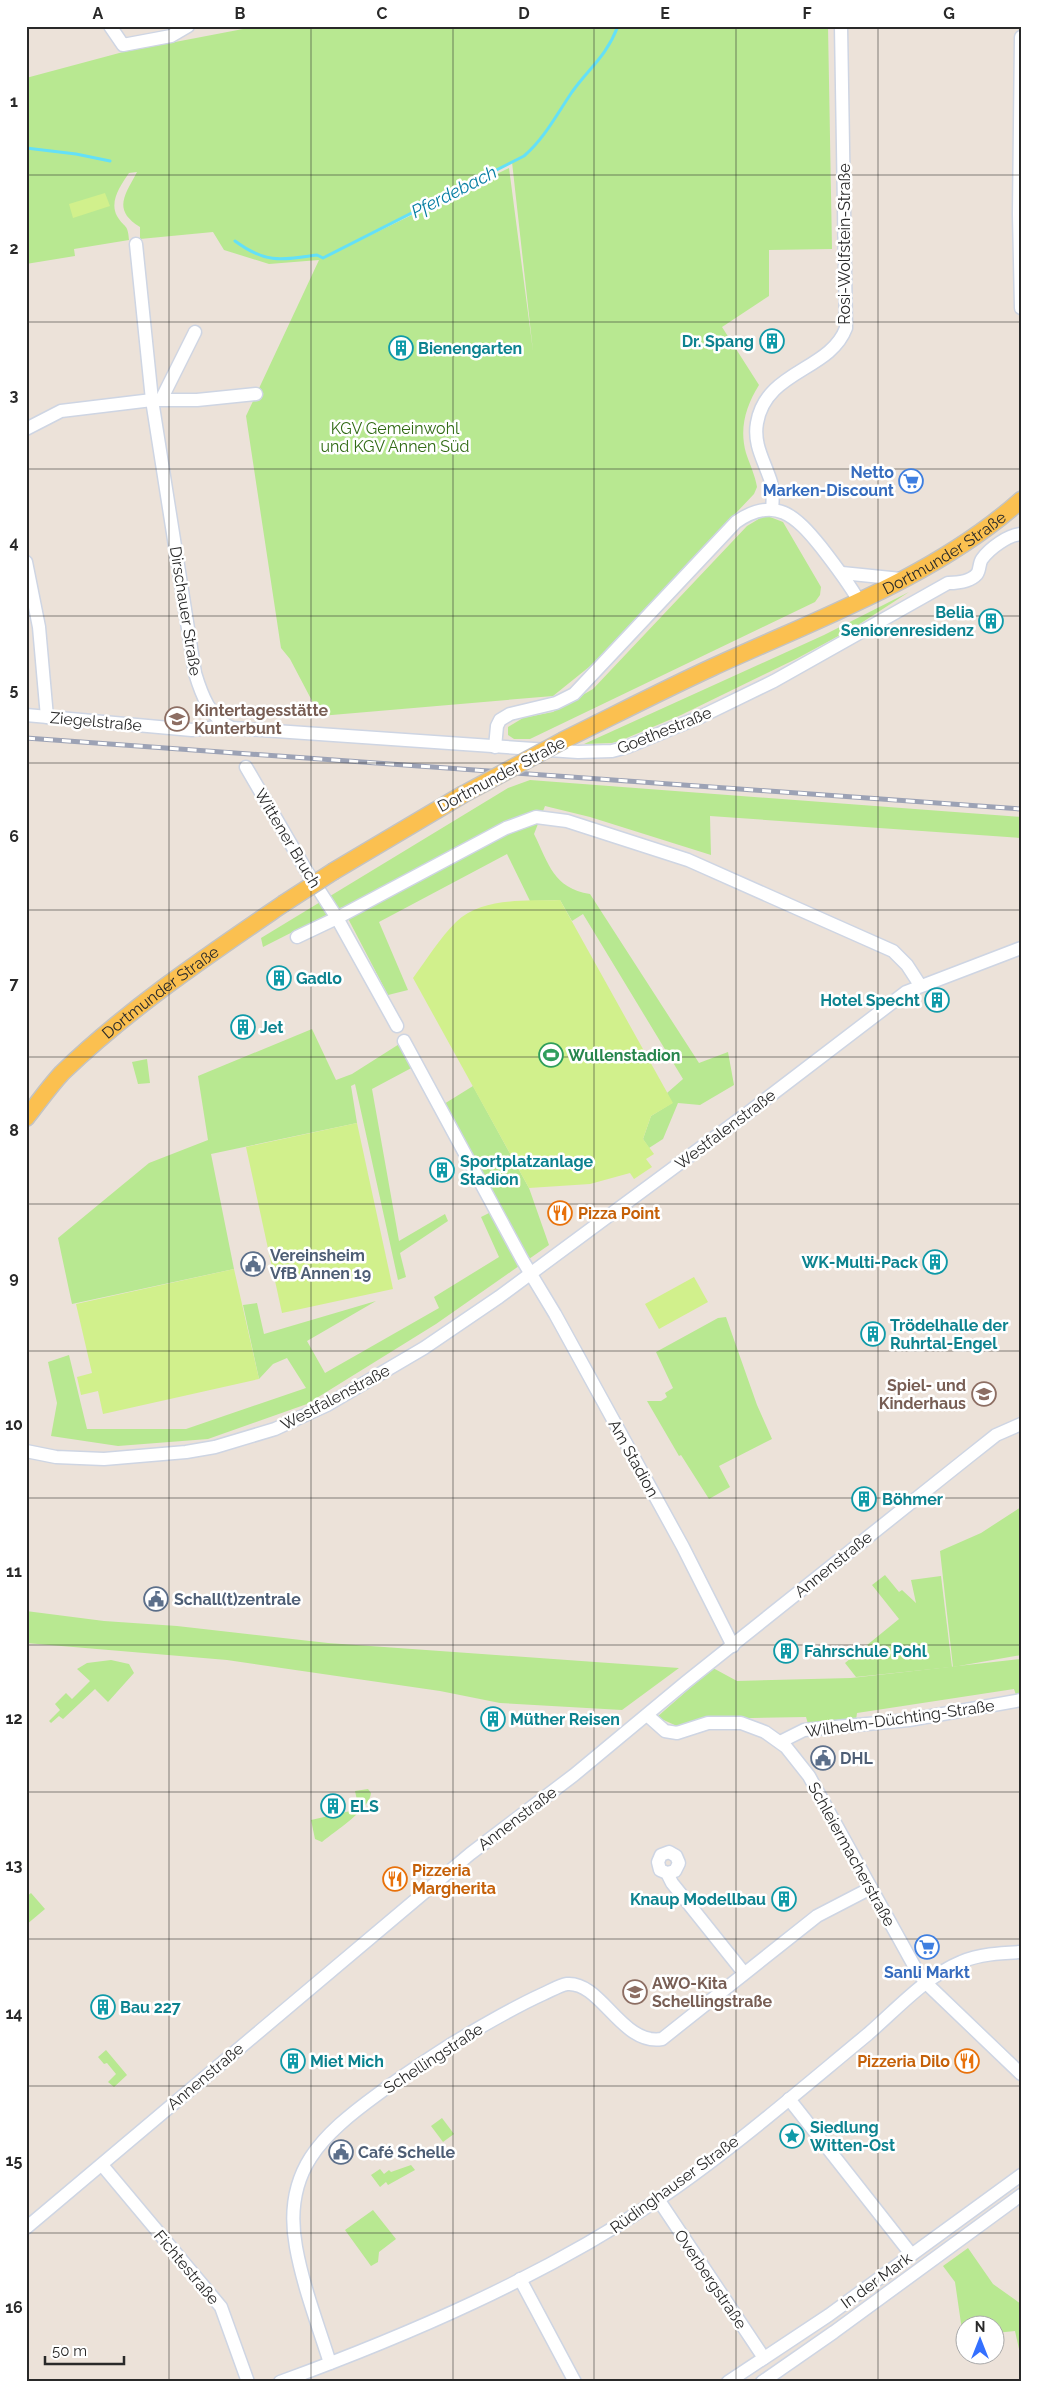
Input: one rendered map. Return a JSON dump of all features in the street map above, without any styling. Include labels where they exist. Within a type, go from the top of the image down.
[{"type":"main road","name":"Dortmunder Straße","points":[[26,1118],[62,1074],[102,1037],[150,998],[283,904],[334,871],[462,795],[564,740],[713,667],[859,601],[901,579],[980,533],[1021,500]]},
{"type":"street","points":[[110,26],[122,45],[171,36],[188,26]]},
{"type":"street","name":"Rosi-Wolfstein-Straße","points":[[772,509],[771,482],[759,453],[756,437],[761,410],[766,398],[776,387],[831,349],[843,336],[846,328],[841,26]]},
{"type":"street","points":[[1021,37],[1019,214],[1021,308]]},
{"type":"street","name":"Dirschauer Straße","points":[[136,244],[194,673],[207,704],[226,726]]},
{"type":"street","points":[[157,399],[195,332]]},
{"type":"street","points":[[26,429],[61,411],[157,399],[168,401],[197,400],[256,394]]},
{"type":"street","points":[[226,726],[232,728],[495,747],[500,720],[510,714],[556,703],[574,694],[736,522],[747,514],[761,510],[772,509],[795,518],[842,573],[859,601]]},
{"type":"street","name":"Goethestraße","points":[[495,747],[578,752],[612,751],[627,747],[700,717],[774,681],[948,583],[962,583],[977,574],[982,560],[1000,543],[1014,535],[1021,534]]},
{"type":"street","points":[[26,562],[39,628],[47,717]]},
{"type":"street","points":[[842,573],[901,579]]},
{"type":"street","name":"Ziegelstraße","points":[[26,715],[192,730],[226,726]]},
{"type":"street","name":"Wittener Bruch","points":[[246,767],[334,913],[397,1026]]},
{"type":"street","points":[[297,937],[334,913],[506,828],[530,819],[555,818],[688,860],[893,951],[907,965],[920,985]]},
{"type":"street","name":"Westfalenstraße","points":[[26,1451],[56,1457],[86,1459],[152,1456],[215,1447],[274,1429],[345,1396],[396,1365],[499,1297],[749,1112],[906,992],[920,985],[1021,948]]},
{"type":"street","points":[[404,1041],[529,1273]]},
{"type":"street","name":"Am Stadion","points":[[529,1273],[554,1314],[683,1547],[733,1646]]},
{"type":"street","name":"Annenstraße","points":[[26,2228],[470,1854],[647,1715],[966,1458],[996,1435],[1021,1424]]},
{"type":"street","name":"Wilhelm-Düchting-Straße","points":[[780,1742],[804,1730],[909,1720],[1021,1700]]},
{"type":"street","name":"Schleiermacherstraße","points":[[647,1715],[660,1728],[671,1732],[682,1732],[708,1723],[731,1722],[757,1728],[780,1742],[797,1759],[809,1776],[910,1960],[926,1983],[1021,2074]]},
{"type":"street","points":[[668,1873],[672,1883],[744,1973]]},
{"type":"street","name":"Schellingstraße","points":[[330,2363],[296,2248],[293,2224],[295,2200],[305,2166],[315,2149],[329,2132],[353,2112],[428,2059],[498,2016],[568,1984],[584,1988],[626,2026],[644,2039],[662,2039],[817,1916],[871,1888]]},
{"type":"street","name":"Rüdinghauser Straße","points":[[280,2382],[313,2376],[330,2363],[457,2312],[604,2234],[658,2200],[789,2098],[926,1983],[962,1961],[990,1955],[1021,1952]]},
{"type":"street","points":[[789,2098],[911,2254]]},
{"type":"street","name":"Fichtestraße","points":[[102,2165],[221,2307],[248,2382]]},
{"type":"street","name":"In der Mark","points":[[728,2382],[829,2315],[1021,2175]]},
{"type":"street","name":"In der Mark","points":[[762,2382],[834,2332],[1021,2195]]},
{"type":"street","name":"Overbergstraße","points":[[658,2200],[764,2358]]},
{"type":"street","points":[[520,2279],[575,2382]]},
{"type":"green space","name":"KGV Gemeinwohl und KGV Annen Süd","points":[[258,26],[828,26],[832,249],[769,250],[769,296],[722,327],[759,385],[747,409],[743,435],[746,453],[757,487],[754,494],[594,663],[553,696],[320,716],[290,659],[281,648],[246,416],[319,260],[269,264],[224,250],[213,232],[140,239],[140,227],[131,221],[124,208],[125,195],[137,172],[129,173],[117,193],[114,205],[119,220],[127,228],[129,240],[74,249],[75,256],[26,264],[26,78],[123,52]],"holes":[[[512,162],[533,351],[509,168],[319,260]]]},
{"type":"green space","points":[[105,193],[110,206],[73,218],[69,204]]},
{"type":"green space","points":[[762,517],[770,517],[783,522],[821,587],[820,595],[815,602],[530,739],[514,739],[508,735],[508,727],[523,718],[553,712],[593,689],[747,526]]},
{"type":"green space","points":[[909,592],[855,627],[796,659],[681,715],[612,743],[584,744],[824,635]]},
{"type":"green space","points":[[530,780],[1021,817],[1021,838],[710,816],[711,855],[590,817],[545,806],[534,834],[554,873],[568,886],[590,894],[699,1063],[728,1052],[734,1085],[700,1105],[678,1103],[663,1139],[649,1148],[643,1139],[651,1116],[672,1103],[667,1093],[683,1079],[583,914],[572,921],[560,900],[530,901],[507,854],[379,922],[408,990],[388,995],[342,907],[263,947],[261,938],[508,788]]},
{"type":"green space","name":"Wullenstadion","points":[[560,900],[673,1103],[651,1116],[643,1139],[654,1154],[646,1159],[652,1167],[634,1179],[630,1173],[590,1184],[529,1188],[413,978],[433,949],[456,922],[478,908],[505,902]]},
{"type":"green space","points":[[312,1029],[336,1080],[352,1074],[404,1041],[417,1065],[372,1089],[399,1241],[445,1214],[448,1221],[400,1253],[406,1277],[398,1280],[355,1084],[351,1086],[357,1123],[211,1154],[234,1269],[72,1304],[58,1238],[149,1163],[208,1140],[198,1076]]},
{"type":"green space","points":[[147,1059],[150,1083],[138,1084],[132,1062]]},
{"type":"green space","points":[[473,1086],[529,1188],[549,1245],[436,1324],[307,1404],[208,1439],[118,1446],[51,1436],[57,1403],[48,1362],[69,1355],[87,1429],[186,1429],[306,1388],[287,1358],[273,1364],[259,1379],[243,1305],[257,1303],[264,1334],[376,1301],[307,1341],[325,1373],[439,1308],[434,1297],[499,1257],[481,1217],[499,1208],[444,1104]]},
{"type":"green space","points":[[357,1123],[393,1289],[282,1313],[246,1147]]},
{"type":"green space","points":[[234,1269],[259,1379],[103,1414],[98,1391],[81,1395],[77,1377],[92,1373],[76,1304]]},
{"type":"green space","points":[[694,1277],[708,1302],[659,1329],[645,1304]]},
{"type":"green space","points":[[726,1317],[757,1405],[772,1439],[719,1466],[730,1487],[709,1499],[681,1455],[679,1456],[647,1401],[661,1401],[667,1397],[665,1393],[673,1388],[656,1352],[718,1318]]},
{"type":"green space","points":[[1021,1507],[1021,1655],[953,1667],[940,1551],[981,1533]]},
{"type":"green space","points":[[885,1575],[899,1592],[902,1590],[916,1603],[911,1580],[941,1576],[952,1667],[856,1677],[845,1663],[899,1619],[872,1585]]},
{"type":"green space","points":[[26,1611],[104,1621],[177,1626],[328,1643],[679,1668],[622,1710],[500,1703],[440,1691],[227,1660],[26,1643]]},
{"type":"green space","points":[[1021,1659],[1021,1694],[1016,1695],[1014,1689],[857,1713],[856,1720],[808,1724],[806,1717],[705,1719],[679,1727],[657,1717],[713,1668],[737,1681],[851,1678]]},
{"type":"green space","points":[[111,1660],[129,1664],[134,1673],[108,1702],[95,1689],[63,1719],[59,1716],[51,1723],[49,1721],[60,1710],[55,1704],[66,1693],[72,1699],[90,1681],[77,1669],[87,1663]]},
{"type":"green space","points":[[368,1789],[371,1793],[369,1799],[358,1813],[322,1842],[315,1839],[311,1820],[359,1809],[355,1791]]},
{"type":"green space","points":[[31,1893],[45,1909],[26,1925],[26,1897]]},
{"type":"green space","points":[[106,2050],[127,2075],[114,2087],[108,2082],[116,2074],[107,2063],[104,2064],[98,2057]]},
{"type":"green space","points":[[442,2118],[454,2134],[443,2142],[431,2126]]},
{"type":"green space","points":[[411,2165],[415,2170],[388,2185],[386,2182],[380,2187],[371,2175],[380,2169],[384,2174],[389,2170],[391,2172]]},
{"type":"green space","points":[[373,2210],[396,2239],[379,2252],[378,2262],[371,2266],[345,2230]]},
{"type":"green space","points":[[968,2248],[993,2284],[1021,2304],[1021,2358],[1015,2331],[1004,2332],[1004,2316],[960,2316],[955,2282],[943,2266]]},
{"type":"waterway","name":"Pferdebach","points":[[235,241],[256,254],[265,257],[284,259],[317,255],[323,258],[524,156],[544,134],[572,92],[603,54],[618,26]]},
{"type":"waterway","name":"Pferdebach","points":[[26,148],[76,154],[110,161]]},
{"type":"railway","points":[[26,738],[1021,809]]},
{"type":"place","name":"Dr. Spang","points":[[772,341]]},
{"type":"place","name":"Bienengarten","points":[[401,348]]},
{"type":"place","name":"Netto Marken-Discount","points":[[911,481]]},
{"type":"place","name":"Belia Seniorenresidenz","points":[[991,621]]},
{"type":"place","name":"Kintertagesstätte Kunterbunt","points":[[177,719]]},
{"type":"place","name":"Gadlo","points":[[279,978]]},
{"type":"place","name":"Hotel Specht","points":[[937,1000]]},
{"type":"place","name":"Jet","points":[[243,1027]]},
{"type":"place","name":"Wullenstadion","points":[[551,1055]]},
{"type":"place","name":"Sportplatzanlage Stadion","points":[[442,1170]]},
{"type":"place","name":"Pizza Point","points":[[560,1213]]},
{"type":"place","name":"WK-Multi-Pack","points":[[935,1262]]},
{"type":"place","name":"Vereinsheim VfB Annen 19","points":[[253,1264]]},
{"type":"place","name":"Trödelhalle der Ruhrtal-Engel","points":[[873,1334]]},
{"type":"place","name":"Spiel- und Kinderhaus","points":[[984,1394]]},
{"type":"place","name":"Böhmer","points":[[864,1499]]},
{"type":"place","name":"Schall(t)zentrale","points":[[156,1599]]},
{"type":"place","name":"Fahrschule Pohl","points":[[786,1651]]},
{"type":"place","name":"Müther Reisen","points":[[493,1719]]},
{"type":"place","name":"DHL","points":[[823,1758]]},
{"type":"place","name":"ELS","points":[[333,1806]]},
{"type":"place","name":"Pizzeria Margherita","points":[[395,1879]]},
{"type":"place","name":"Knaup Modellbau","points":[[784,1899]]},
{"type":"place","name":"Sanli Markt","points":[[927,1947]]},
{"type":"place","name":"AWO-Kita Schellingstraße","points":[[635,1992]]},
{"type":"place","name":"Bau 227","points":[[103,2007]]},
{"type":"place","name":"Miet Mich","points":[[293,2061]]},
{"type":"place","name":"Pizzeria Dilo","points":[[967,2061]]},
{"type":"place","name":"Siedlung Witten-Ost","points":[[792,2136]]},
{"type":"place","name":"Café Schelle","points":[[341,2152]]}]
